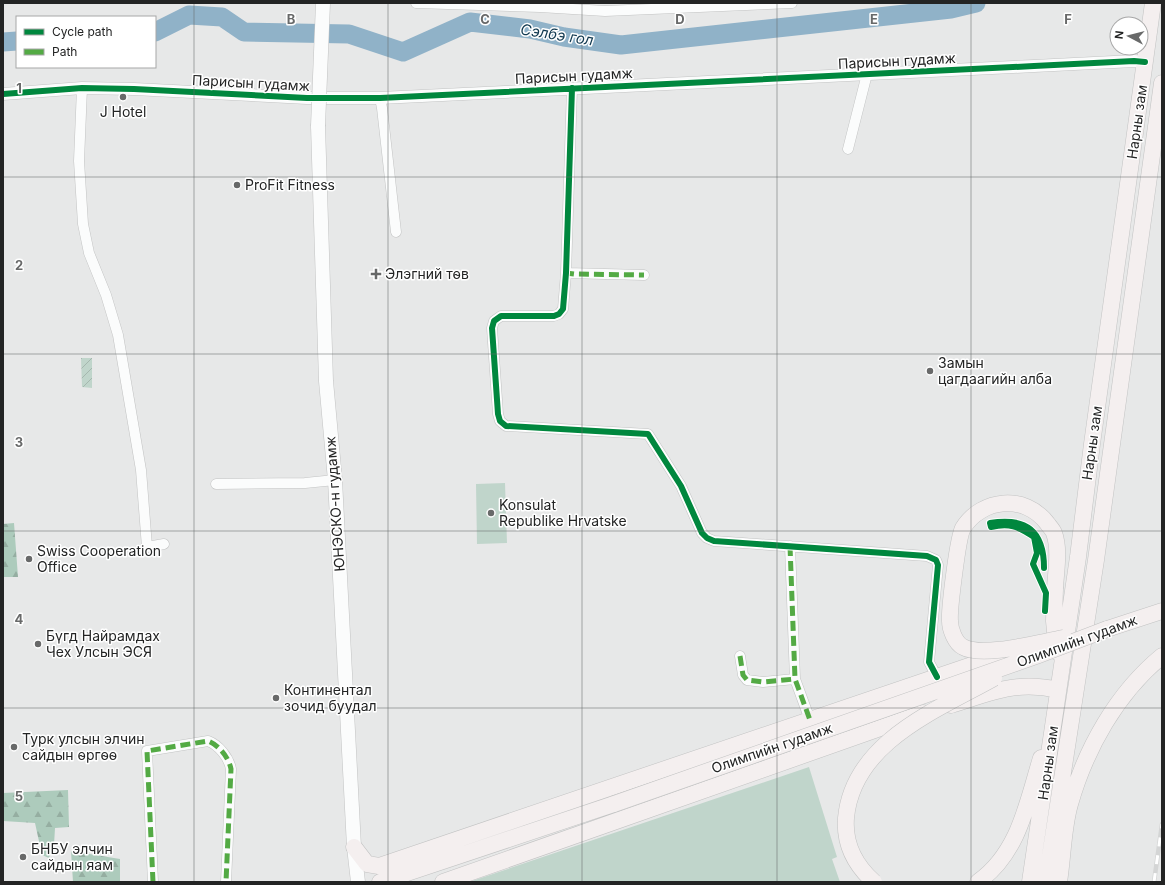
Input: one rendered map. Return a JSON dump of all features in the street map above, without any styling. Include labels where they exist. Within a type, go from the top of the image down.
[{"type":"main road","name":"ЮНЭСКО-н гудамж","points":[[323,3],[318,126],[326,381],[335,480],[354,847],[358,882]]},
{"type":"main road","name":"Нарны зам","points":[[1030,882],[1059,685],[1062,633],[1078,557],[1153,3]]},
{"type":"main road","name":"Нарны зам","points":[[1046,882],[1096,560],[1134,287],[1159,134],[1162,83]]},
{"type":"main road","points":[[1115,283],[1124,291],[1134,287]]},
{"type":"main road","points":[[1111,307],[1117,302],[1123,300],[1132,306]]},
{"type":"main road","points":[[354,847],[367,864],[380,866],[810,720],[880,698],[937,677],[1062,633],[1055,588],[1057,556],[1054,533],[1041,516],[1028,507],[1012,502],[994,505],[975,515],[962,529],[958,544],[950,621],[954,638],[962,647],[976,652],[996,650],[1107,629]]},
{"type":"main road","points":[[1078,557],[1096,560]]},
{"type":"main road","name":"Олимпийн гудамж","points":[[380,882],[614,804],[1036,656],[1107,629],[1162,611]]},
{"type":"main road","points":[[874,882],[862,870],[846,840],[847,807],[853,788],[863,770],[895,736],[917,720],[1036,656]]},
{"type":"main road","points":[[1059,882],[1070,805],[1085,760],[1105,722],[1129,689],[1162,656]]},
{"type":"main road","points":[[443,882],[922,714],[1016,686],[1059,685]]},
{"type":"main road","points":[[912,686],[906,701],[910,709],[922,714]]},
{"type":"main road","points":[[880,698],[890,700],[893,706],[890,726]]},
{"type":"main road","points":[[978,882],[987,876],[1005,855],[1020,828],[1056,708]]},
{"type":"street","points":[[416,3],[572,6],[605,11],[663,6],[792,3]]},
{"type":"street","name":"Парисын гудамж","points":[[3,94],[82,88],[134,88],[307,98],[380,98],[1096,63],[1145,62]]},
{"type":"street","points":[[848,149],[867,74]]},
{"type":"street","points":[[82,88],[79,161],[83,224],[89,253],[106,295],[118,335],[141,470],[147,547],[164,544]]},
{"type":"street","points":[[572,88],[566,273],[562,309],[560,314],[554,316],[502,316],[494,321],[492,328],[498,414],[500,421],[506,426],[648,434],[681,486],[702,534],[714,541],[927,556],[936,560],[938,565],[930,662],[937,677]]},
{"type":"street","points":[[380,98],[396,232]]},
{"type":"street","points":[[566,273],[644,275]]},
{"type":"street","points":[[216,484],[305,483],[335,480]]},
{"type":"street","points":[[790,546],[795,679],[810,720]]},
{"type":"street","points":[[740,656],[743,675],[747,680],[763,682],[795,679]]},
{"type":"street","points":[[153,882],[147,751],[208,741],[215,744],[220,749],[231,769],[226,882]]},
{"type":"green space","points":[[81,358],[92,358],[92,388],[82,387]]},
{"type":"green space","name":"Konsulat Republike Hrvatske","points":[[505,483],[507,543],[477,544],[476,484]]},
{"type":"green space","points":[[14,523],[18,577],[3,577],[3,524]]},
{"type":"green space","points":[[809,767],[837,857],[832,859],[840,882],[469,882]]},
{"type":"green space","points":[[68,790],[69,827],[55,828],[54,845],[49,858],[42,855],[35,823],[3,821],[3,793]]},
{"type":"green space","points":[[71,851],[120,859],[120,882],[73,882]]},
{"type":"waterway","name":"Сэлбэ гол","points":[[156,32],[189,15],[222,17],[244,32],[349,34],[403,52],[470,22],[530,29],[564,37],[621,45],[951,9],[976,3]]},
{"type":"waterway","name":"Сэлбэ гол","points":[[3,42],[16,41]]},
{"type":"railway","points":[[1154,882],[1162,824]]},
{"type":"marked path","points":[[566,271],[566,273],[574,274],[644,275]]},
{"type":"marked path","points":[[790,546],[795,679],[810,720]]},
{"type":"marked path","points":[[740,656],[743,675],[747,680],[763,682],[795,679]]},
{"type":"marked path","points":[[153,882],[147,751],[208,741],[223,752],[231,769],[226,882]]},
{"type":"cycle path","points":[[3,94],[82,88],[134,89],[307,98],[380,98],[1134,61],[1145,62]]},
{"type":"cycle path","points":[[572,88],[566,273],[563,309],[559,314],[554,316],[501,316],[494,321],[492,328],[498,414],[500,421],[506,426],[648,434],[681,486],[702,533],[707,538],[714,541],[927,556],[936,560],[938,565],[929,662],[937,677]]},
{"type":"cycle path","points":[[1044,568],[1041,545],[1030,529],[1014,522],[990,523],[991,527],[1003,525],[1013,526],[1034,537],[1037,553],[1033,564],[1046,593],[1045,611]]},
{"type":"place","name":"J Hotel","points":[[123,97]]},
{"type":"place","name":"ProFit Fitness","points":[[237,185]]},
{"type":"place","name":"Элэгний төв","points":[[376,274]]},
{"type":"place","name":"Замын цагдаагийн алба","points":[[930,371]]},
{"type":"place","name":"Konsulat Republike Hrvatske","points":[[491,513]]},
{"type":"place","name":"Swiss Cooperation Office","points":[[29,559]]},
{"type":"place","name":"Бүгд Найрамдах Чех Улсын ЭСЯ","points":[[38,644]]},
{"type":"place","name":"Континентал зочид буудал","points":[[276,698]]},
{"type":"place","name":"Турк улсын элчин сайдын өргөө","points":[[14,747]]},
{"type":"place","name":"БНБУ элчин сайдын яам","points":[[23,857]]}]
